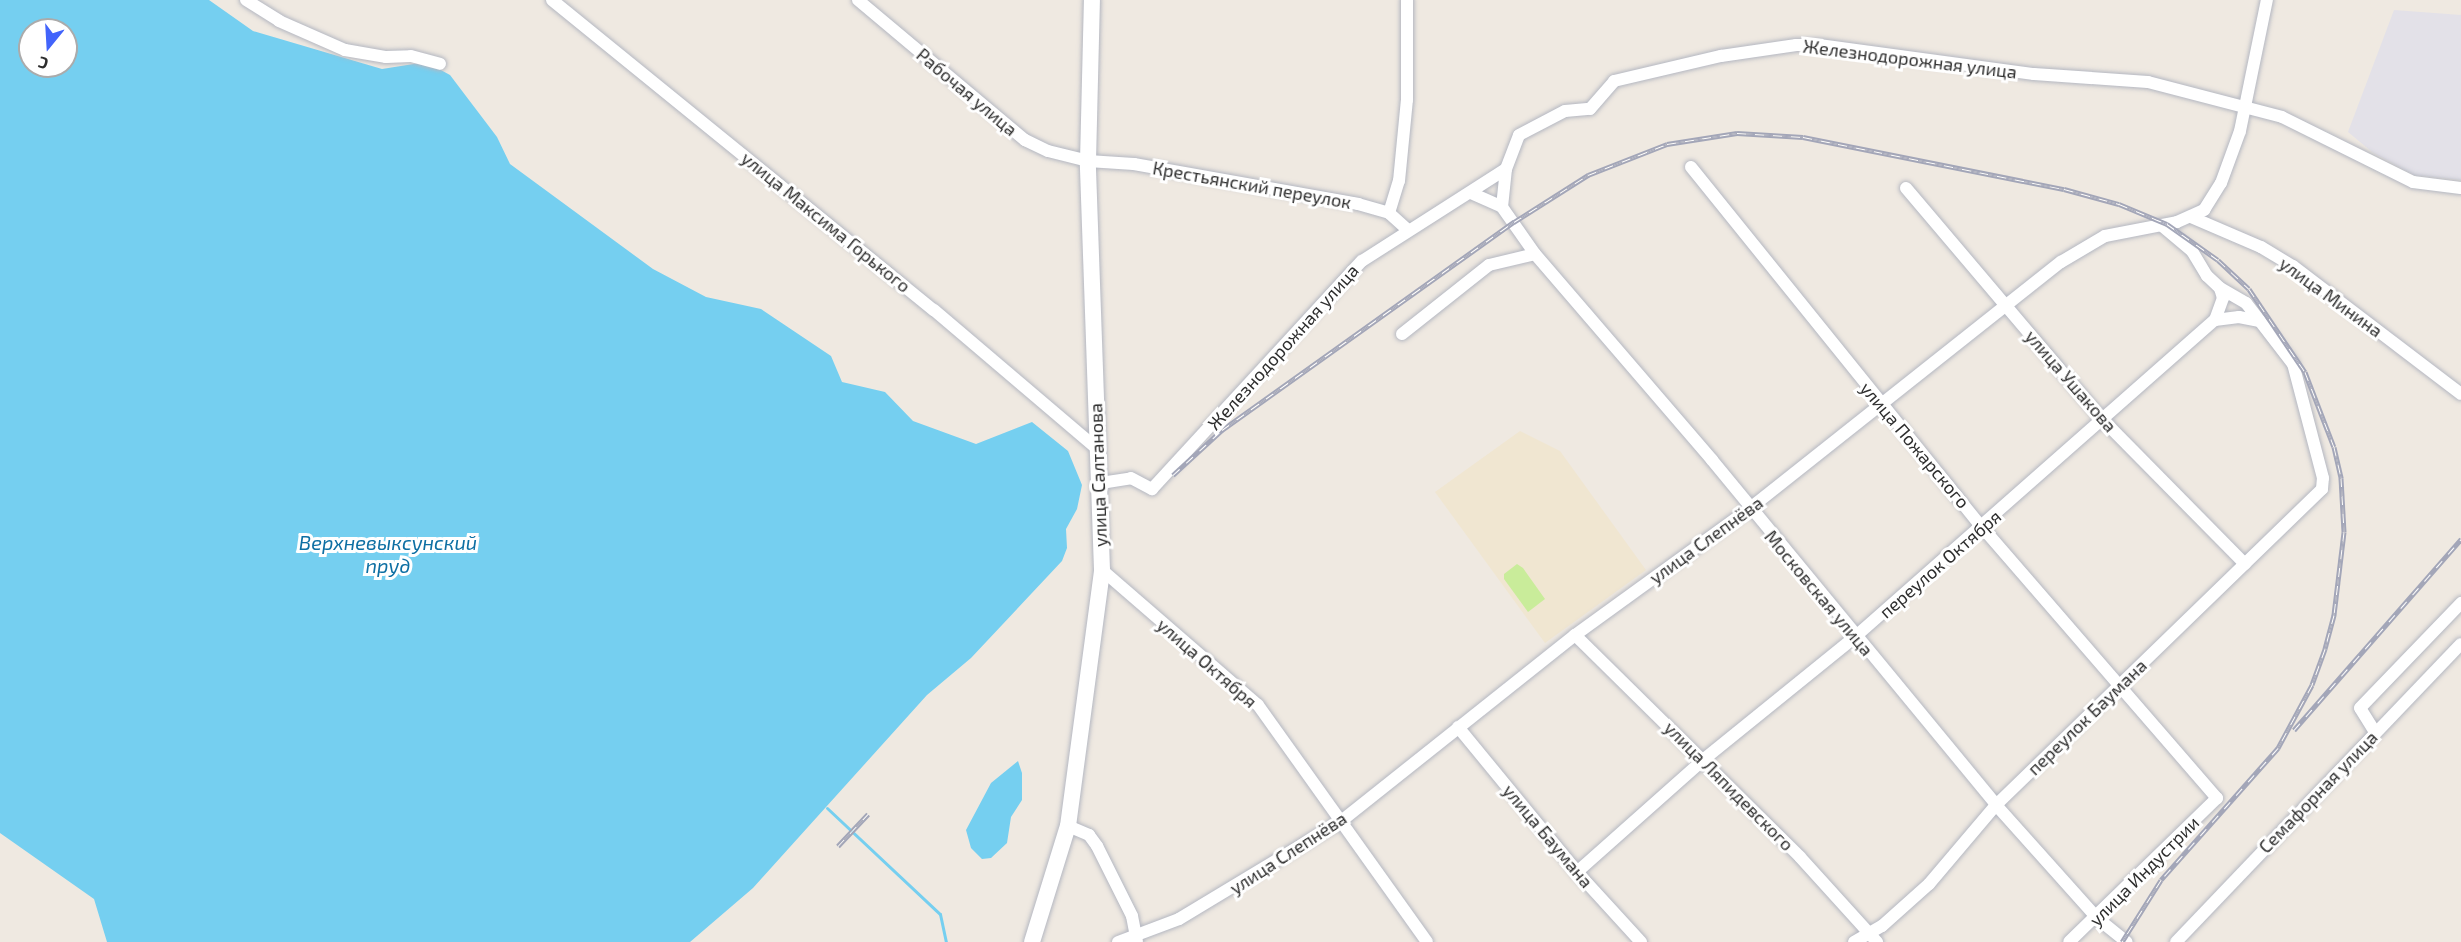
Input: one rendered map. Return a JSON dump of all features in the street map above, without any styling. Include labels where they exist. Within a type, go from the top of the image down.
[{"type":"main road","name":"улица Салтанова","points":[[1032,942],[1068,825],[1102,570],[1101,483],[1096,447],[1088,161],[1092,0]]},
{"type":"street","points":[[246,0],[279,21],[345,50],[386,57],[411,56],[440,64]]},
{"type":"street","name":"улица Максима Горького","points":[[552,0],[944,318],[1096,447]]},
{"type":"street","name":"Рабочая улица","points":[[858,0],[1026,140],[1088,161]]},
{"type":"street","points":[[1389,213],[1399,181],[1407,100],[1407,0]]},
{"type":"street","points":[[2191,218],[2204,210],[2221,183],[2244,109],[2267,0]]},
{"type":"street","name":"Железнодорожная улица","points":[[1101,483],[1131,478],[1152,489],[1362,261],[1506,169],[1519,135],[1565,111],[1590,109],[1614,81],[1721,56],[1796,45],[2034,74],[2148,82],[2244,109]]},
{"type":"street","points":[[2244,109],[2282,117],[2413,182],[2461,188]]},
{"type":"street","name":"Крестьянский переулок","points":[[1088,161],[1134,164],[1358,204],[1389,213],[1408,230]]},
{"type":"street","name":"улица Пожарского","points":[[1691,167],[1880,405],[1982,527],[2122,684],[2217,798]]},
{"type":"street","points":[[1471,193],[1502,207],[1506,169]]},
{"type":"street","name":"улица Ушакова","points":[[1906,188],[2103,420],[2245,564]]},
{"type":"street","name":"Московская улица","points":[[1502,207],[1535,254],[1712,460],[1749,509],[1996,805],[2097,918]]},
{"type":"street","name":"улица Слепнёва","points":[[1118,942],[1136,939],[1224,894],[1340,822],[1575,635],[1749,509],[2084,246],[2121,231],[2191,218]]},
{"type":"street","name":"улица Минина","points":[[2191,218],[2261,247],[2293,266],[2461,394]]},
{"type":"street","points":[[2161,225],[2192,251],[2220,288],[2223,298],[2215,320],[2239,317],[2260,321]]},
{"type":"street","points":[[1402,334],[1489,265],[1535,254]]},
{"type":"street","points":[[2220,288],[2246,303],[2260,321]]},
{"type":"street","name":"переулок Октября","points":[[1577,872],[1704,760],[1857,636],[2215,320]]},
{"type":"street","name":"переулок Баумана","points":[[1854,942],[1868,931],[1882,926],[1929,884],[1996,805],[2322,489],[2323,478],[2302,408],[2303,390],[2293,364],[2260,321]]},
{"type":"street","name":"улица Октября","points":[[1102,570],[1258,705],[1427,942]]},
{"type":"street","points":[[2375,732],[2360,708],[2461,603]]},
{"type":"street","name":"улица Ляпидевского","points":[[1575,635],[1704,760],[1877,942]]},
{"type":"street","name":"Семафорная улица","points":[[2176,942],[2461,644]]},
{"type":"street","name":"улица Баумана","points":[[1458,727],[1577,872],[1641,942]]},
{"type":"street","name":"улица Индустрии","points":[[2069,942],[2097,918],[2217,798]]},
{"type":"street","points":[[1068,825],[1089,835],[1097,846],[1132,916],[1136,939]]},
{"type":"street","points":[[2097,918],[2127,942]]},
{"type":"shaded area","points":[[2394,10],[2461,15],[2461,180],[2414,175],[2372,152],[2348,132]]},
{"type":"shaded area","points":[[1520,431],[1560,451],[1646,570],[1545,643],[1435,492]]},
{"type":"green space","points":[[1517,564],[1523,568],[1545,599],[1528,612],[1504,579],[1504,574]]},
{"type":"water","name":"Верхневыксунский пруд","points":[[0,0],[209,0],[253,31],[382,69],[426,62],[450,75],[497,137],[510,164],[653,269],[706,297],[761,309],[831,356],[842,382],[885,392],[913,421],[976,444],[1032,422],[1068,451],[1082,485],[1077,509],[1066,529],[1067,548],[1062,561],[971,658],[927,695],[753,888],[690,942],[107,942],[94,899],[0,833]]},
{"type":"water","points":[[1018,761],[1022,773],[1022,800],[1011,817],[1007,843],[991,858],[982,859],[971,848],[966,830],[991,783]]},
{"type":"waterway","points":[[827,808],[940,914],[946,942]]},
{"type":"railway","points":[[1173,475],[1222,430],[1514,222],[1588,175],[1667,144],[1737,133],[1803,137],[2064,189],[2119,204],[2167,224],[2218,260],[2249,289],[2305,372],[2334,447],[2341,478],[2344,532],[2334,615],[2325,649],[2312,685],[2278,748],[2161,880],[2122,942]]},
{"type":"railway","points":[[2294,730],[2461,539]]},
{"type":"railway","points":[[838,846],[868,814]]}]
